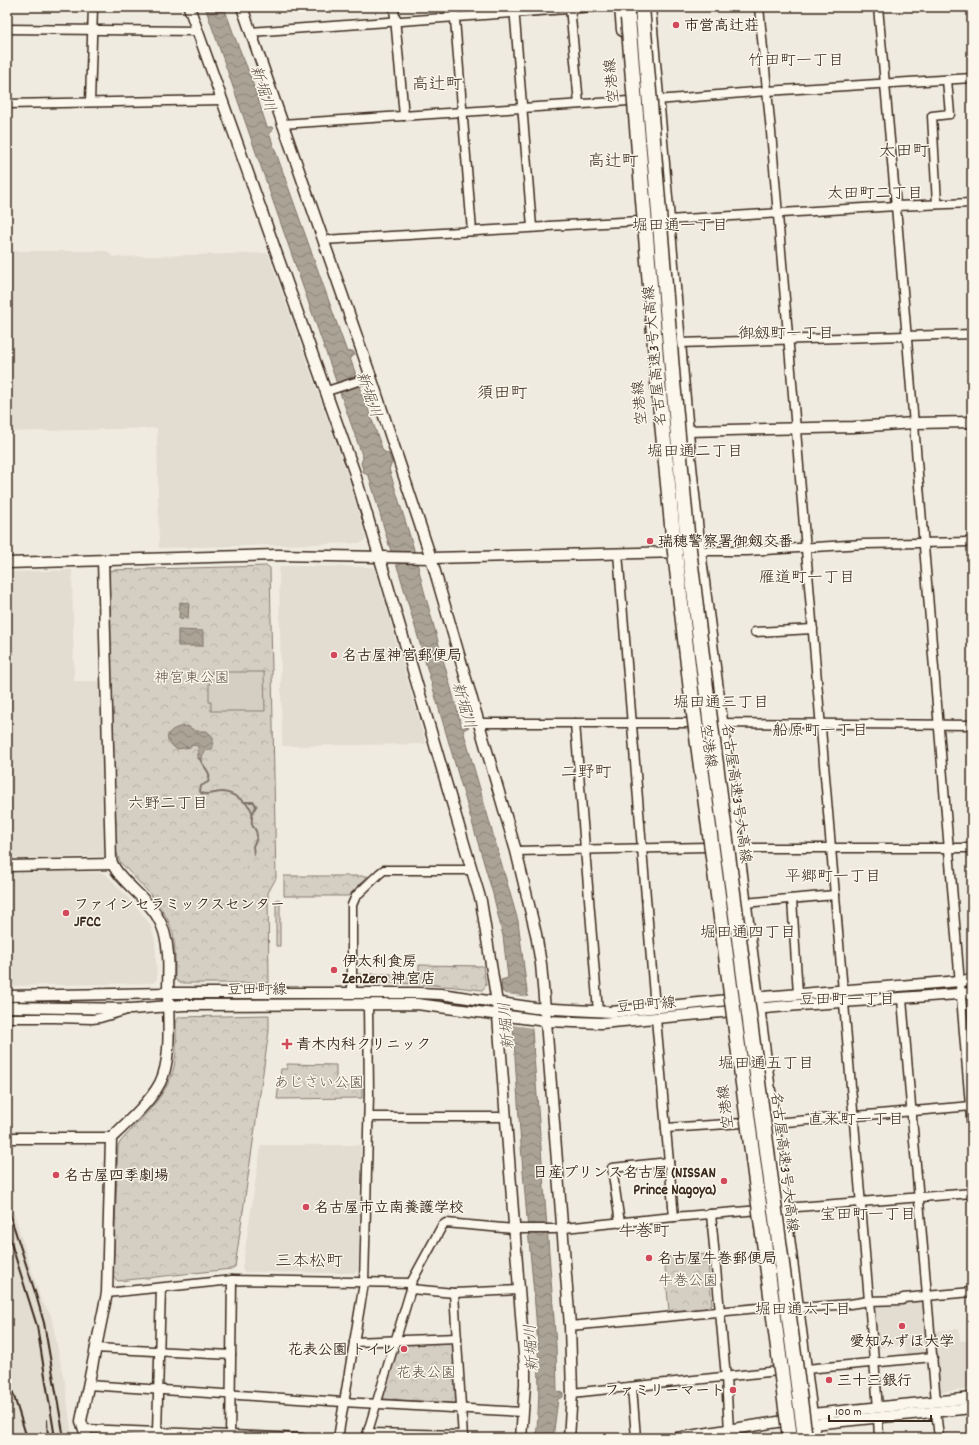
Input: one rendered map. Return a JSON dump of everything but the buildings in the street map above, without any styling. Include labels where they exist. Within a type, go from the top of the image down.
[{"type":"highway","name":"名古屋高速3号大高線","points":[[642,7],[678,445],[687,533],[707,696],[805,1438]]},
{"type":"highway","name":"名古屋高速3号大高線","points":[[627,10],[658,382],[673,535],[709,826],[790,1438]]},
{"type":"highway","points":[[652,43],[645,113],[648,157],[674,464],[694,636],[707,696]]},
{"type":"highway","points":[[709,826],[718,850],[766,1191],[774,1256],[780,1386]]},
{"type":"main road","name":"空港線","points":[[649,7],[699,551],[720,723],[759,1003],[814,1438]]},
{"type":"main road","name":"空港線","points":[[627,10],[629,100],[668,552],[786,1438]]},
{"type":"street","points":[[90,102],[93,7]]},
{"type":"street","points":[[189,7],[330,390],[354,471],[384,557],[471,870],[481,901],[502,1004],[506,1117],[519,1229],[519,1290],[525,1367],[521,1438]]},
{"type":"street","points":[[242,7],[323,240],[427,558],[479,723],[516,850],[536,934],[541,964],[540,1009],[558,1229],[570,1326],[572,1393],[569,1438]]},
{"type":"street","points":[[394,7],[404,116]]},
{"type":"street","points":[[454,7],[472,231]]},
{"type":"street","points":[[250,32],[396,22],[514,10],[594,7]]},
{"type":"street","points":[[759,7],[768,91],[843,991]]},
{"type":"street","points":[[878,7],[896,206],[972,1130]]},
{"type":"street","points":[[571,8],[579,104]]},
{"type":"street","points":[[514,10],[532,227]]},
{"type":"street","points":[[7,29],[198,31]]},
{"type":"street","points":[[657,100],[768,91],[972,78]]},
{"type":"street","points":[[937,204],[932,116],[950,114],[947,80]]},
{"type":"street","points":[[7,104],[222,100]]},
{"type":"street","points":[[282,124],[629,100]]},
{"type":"street","points":[[668,220],[896,206],[972,204]]},
{"type":"street","points":[[323,240],[640,221]]},
{"type":"street","points":[[679,344],[972,334]]},
{"type":"street","points":[[330,390],[367,378]]},
{"type":"street","points":[[688,431],[854,427],[914,423],[972,422]]},
{"type":"street","points":[[7,563],[278,556],[427,558],[747,551],[864,544],[972,542]]},
{"type":"street","points":[[618,553],[655,1008]]},
{"type":"street","points":[[103,560],[110,856],[112,864],[157,915],[165,934],[168,954],[168,1053],[164,1074],[153,1093],[111,1138],[107,1293],[81,1420],[86,1434],[157,1432],[230,1437],[302,1438]]},
{"type":"street","points":[[754,632],[813,629]]},
{"type":"street","points":[[479,723],[690,722],[972,725]]},
{"type":"street","points":[[575,723],[598,1012]]},
{"type":"street","points":[[516,850],[707,847]]},
{"type":"street","points":[[737,848],[972,848]]},
{"type":"street","points":[[7,866],[112,864]]},
{"type":"street","points":[[352,993],[352,905],[356,896],[384,870],[471,870]]},
{"type":"street","points":[[744,903],[835,895]]},
{"type":"street","points":[[792,899],[798,994]]},
{"type":"street","points":[[759,1003],[798,994],[972,980]]},
{"type":"street","name":"豆田町線","points":[[7,996],[168,993],[441,994],[540,1009],[598,1012],[655,1008],[729,1006],[759,1003]]},
{"type":"street","points":[[759,1003],[799,1005],[844,1003],[972,993]]},
{"type":"street","points":[[902,999],[939,1438]]},
{"type":"street","points":[[844,1003],[879,1438]]},
{"type":"street","name":"豆田町線","points":[[7,1007],[131,1009],[184,1004],[417,1004],[541,1021],[601,1023],[656,1019],[729,1006]]},
{"type":"street","points":[[338,1438],[364,1283],[369,1118],[368,1004]]},
{"type":"street","points":[[7,1018],[100,1018],[131,1009]]},
{"type":"street","points":[[656,1019],[674,1217]]},
{"type":"street","points":[[774,1123],[971,1106]]},
{"type":"street","points":[[369,1118],[506,1117]]},
{"type":"street","points":[[666,1128],[743,1123]]},
{"type":"street","points":[[7,1138],[111,1138]]},
{"type":"street","points":[[620,1223],[612,1168],[669,1162]]},
{"type":"street","points":[[454,1293],[463,1436],[367,1436],[411,1286],[442,1226],[446,1224],[519,1229],[558,1229],[755,1210],[785,1209],[972,1194]]},
{"type":"street","points":[[711,1214],[726,1377],[729,1431]]},
{"type":"street","points":[[107,1293],[232,1280],[364,1283],[411,1286],[454,1293],[519,1290]]},
{"type":"street","points":[[230,1437],[232,1280]]},
{"type":"street","points":[[157,1432],[161,1288]]},
{"type":"street","points":[[798,1308],[869,1301],[902,1300],[903,1298],[972,1292]]},
{"type":"street","points":[[570,1326],[769,1307]]},
{"type":"street","points":[[354,1342],[456,1338]]},
{"type":"street","points":[[95,1348],[231,1355]]},
{"type":"street","points":[[806,1369],[932,1356]]},
{"type":"street","points":[[572,1393],[778,1371]]},
{"type":"street","points":[[88,1385],[523,1412]]},
{"type":"street","points":[[632,1387],[636,1438]]},
{"type":"street","points":[[677,1438],[709,1436],[784,1421],[936,1406],[972,1398]]},
{"type":"street","points":[[936,1406],[972,1408]]},
{"type":"shaded area","points":[[7,251],[107,251],[113,257],[268,253],[347,474],[366,538],[362,543],[159,548],[157,428],[7,432]]},
{"type":"shaded area","points":[[281,566],[372,567],[375,569],[426,744],[282,746],[279,569]]},
{"type":"shaded area","points":[[72,570],[74,681],[97,681],[97,683],[102,683],[106,856],[7,859],[7,572]]},
{"type":"shaded area","points":[[100,872],[106,874],[140,911],[151,926],[155,941],[157,979],[153,983],[7,986],[7,873]]},
{"type":"shaded area","name":"名古屋市立南養護学校","points":[[261,1145],[361,1145],[358,1270],[355,1273],[245,1272],[242,1269]]},
{"type":"shaded area","points":[[7,1190],[41,1300],[51,1315],[65,1382],[72,1438],[9,1438],[7,1432]]},
{"type":"shaded area","name":"愛知みずほ大学","points":[[925,1300],[929,1354],[905,1356],[904,1345],[876,1348],[873,1306],[876,1304]]},
{"type":"shaded area","name":"愛知みずほ大学","points":[[959,1329],[960,1341],[972,1340],[972,1389],[939,1392],[933,1331]]},
{"type":"green space","name":"神宮東公園","points":[[267,566],[270,568],[276,878],[268,893],[269,983],[180,983],[175,979],[175,950],[173,933],[167,918],[153,897],[120,862],[116,851],[109,572],[111,570]]},
{"type":"green space","points":[[211,672],[264,672],[265,711],[211,711],[211,702],[209,702],[209,683],[211,683]]},
{"type":"green space","points":[[284,876],[368,876],[348,896],[284,896]]},
{"type":"green space","points":[[276,900],[280,900],[280,946],[276,946]]},
{"type":"green space","points":[[419,965],[483,966],[486,986],[482,990],[421,984],[360,983],[358,980],[358,974],[419,974]]},
{"type":"green space","points":[[269,1015],[269,1031],[235,1267],[231,1269],[118,1281],[113,1277],[118,1146],[152,1107],[166,1088],[171,1078],[176,1056],[176,1021],[179,1017]]},
{"type":"green space","name":"あじさい公園","points":[[287,1064],[336,1065],[336,1086],[354,1086],[354,1080],[362,1080],[362,1098],[277,1099],[281,1069],[287,1069]]},
{"type":"green space","name":"牛巻公園","points":[[707,1254],[712,1304],[705,1309],[669,1311],[664,1257]]},
{"type":"green space","name":"花表公園","points":[[452,1341],[454,1343],[457,1401],[455,1403],[383,1399],[382,1397],[399,1343]]},
{"type":"water","points":[[205,7],[224,7],[249,72],[267,127],[272,127],[273,130],[269,133],[347,352],[353,351],[355,355],[350,358],[383,451],[389,454],[392,463],[389,469],[413,546],[462,728],[469,727],[463,730],[518,921],[532,1030],[556,1345],[557,1391],[563,1393],[563,1397],[558,1399],[553,1438],[536,1438],[539,1383],[537,1328],[523,1170],[513,1025],[506,994],[502,991],[501,980],[508,978],[503,936],[493,894],[399,572],[389,545],[369,476],[364,473],[361,463],[363,458]]},
{"type":"water","points":[[180,602],[189,603],[188,619],[179,618]]},
{"type":"water","points":[[178,630],[203,631],[203,646],[178,646]]},
{"type":"water","points":[[185,726],[195,731],[207,731],[213,737],[213,747],[211,750],[204,751],[201,759],[198,759],[198,746],[192,745],[191,747],[177,749],[169,741],[168,734],[174,729]]},
{"type":"pier","points":[[505,994],[530,997],[534,1028],[511,1025]]},
{"type":"waterway","points":[[200,759],[209,775],[208,782],[201,786],[201,793],[209,794],[226,792],[240,799],[251,809],[252,825],[257,834],[253,846],[254,855]]},
{"type":"waterway","points":[[245,802],[254,802],[256,806],[253,813]]},
{"type":"railway","points":[[7,1206],[44,1323],[64,1438]]},
{"type":"railway","points":[[7,1230],[37,1326],[55,1438]]},
{"type":"railway","points":[[7,1374],[27,1438]]},
{"type":"railway","points":[[47,1420],[48,1438]]},
{"type":"place","name":"市営高辻荘","points":[[676,25]]},
{"type":"place","name":"瑞穂警察署御剱交番","points":[[650,541]]},
{"type":"place","name":"名古屋神宮郵便局","points":[[334,655]]},
{"type":"place","name":"ファインセラミックスセンター JFCC","points":[[66,913]]},
{"type":"place","name":"伊太利食房 ZenZero 神宮店","points":[[334,970]]},
{"type":"place","name":"青木内科クリニック","points":[[287,1044]]},
{"type":"place","name":"名古屋四季劇場","points":[[56,1175]]},
{"type":"place","name":"日産プリンス名古屋 (NISSAN Prince Nagoya)","points":[[724,1181]]},
{"type":"place","name":"名古屋市立南養護学校","points":[[306,1207]]},
{"type":"place","name":"名古屋牛巻郵便局","points":[[649,1258]]},
{"type":"place","name":"愛知みずほ大学","points":[[902,1326]]},
{"type":"place","name":"花表公園 トイレ","points":[[404,1349]]},
{"type":"place","name":"三十三銀行","points":[[829,1380]]},
{"type":"place","name":"ファミリーマート","points":[[733,1390]]},
{"type":"district","name":"竹田町一丁目","points":[[796,59]]},
{"type":"district","name":"高辻町","points":[[437,83]]},
{"type":"district","name":"太田町","points":[[904,150]]},
{"type":"district","name":"高辻町","points":[[613,160]]},
{"type":"district","name":"太田町二丁目","points":[[875,192]]},
{"type":"district","name":"堀田通一丁目","points":[[680,224]]},
{"type":"district","name":"御劔町一丁目","points":[[786,332]]},
{"type":"district","name":"須田町","points":[[502,392]]},
{"type":"district","name":"堀田通二丁目","points":[[695,450]]},
{"type":"district","name":"雁道町一丁目","points":[[807,576]]},
{"type":"district","name":"堀田通三丁目","points":[[721,701]]},
{"type":"district","name":"船原町一丁目","points":[[820,729]]},
{"type":"district","name":"二野町","points":[[586,771]]},
{"type":"district","name":"六野二丁目","points":[[168,802]]},
{"type":"district","name":"平郷町一丁目","points":[[833,875]]},
{"type":"district","name":"堀田通四丁目","points":[[748,931]]},
{"type":"district","name":"豆田町一丁目","points":[[847,998]]},
{"type":"district","name":"堀田通五丁目","points":[[766,1062]]},
{"type":"district","name":"直来町一丁目","points":[[856,1118]]},
{"type":"district","name":"宝田町一丁目","points":[[868,1213]]},
{"type":"district","name":"牛巻町","points":[[644,1230]]},
{"type":"district","name":"三本松町","points":[[309,1260]]},
{"type":"district","name":"堀田通六丁目","points":[[803,1308]]},
{"type":"water label","name":"新堀川","points":[[264,88]]},
{"type":"water label","name":"新堀川","points":[[370,394]]},
{"type":"water label","name":"新堀川","points":[[465,705]]},
{"type":"water label","name":"新堀川","points":[[505,1026]]},
{"type":"water label","name":"新堀川","points":[[530,1348]]}]
